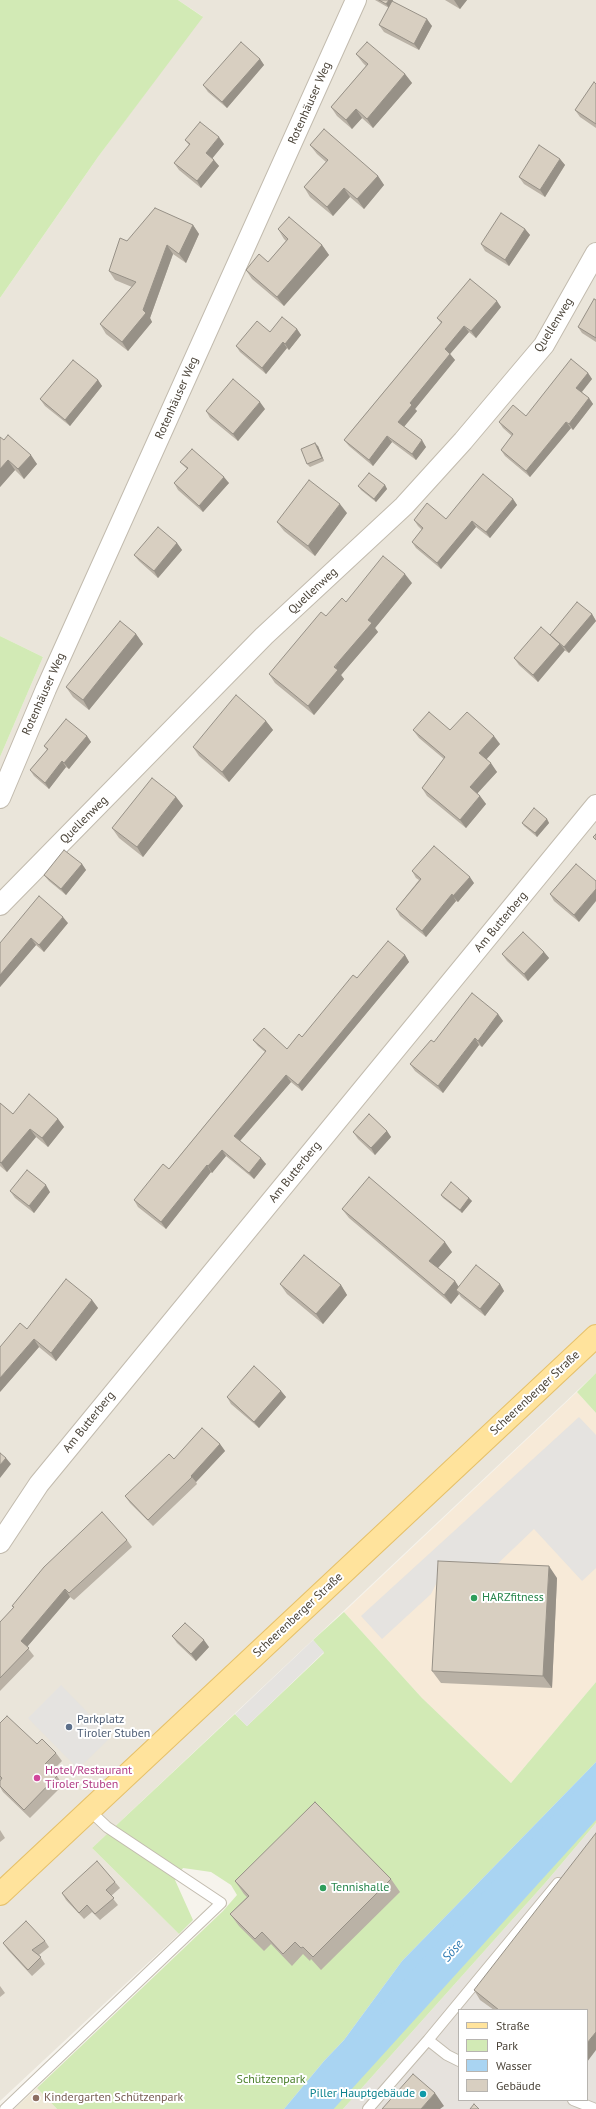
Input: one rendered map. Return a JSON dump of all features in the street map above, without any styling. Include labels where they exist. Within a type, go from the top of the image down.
[{"type":"main road","name":"Scheerenberger Straße","points":[[0,1894],[596,1336]]},
{"type":"street","name":"Rotenhäuser Weg","points":[[0,798],[46,689],[356,0]]},
{"type":"street","name":"Quellenweg","points":[[0,905],[264,636],[404,506],[463,441],[544,345],[596,253]]},
{"type":"street","name":"Am Butterberg","points":[[0,1543],[39,1484],[596,805]]},
{"type":"lane","points":[[5,2109],[221,1903],[107,1827],[89,1810]]},
{"type":"lane","points":[[368,2109],[428,2040],[565,1874]]},
{"type":"lane","points":[[428,2040],[458,2061]]},
{"type":"lane","points":[[576,2101],[594,2107]]},
{"type":"shaded area","points":[[178,0],[596,0],[596,1373],[92,1848],[179,1934],[0,2101],[0,757],[43,657],[0,636],[0,298],[98,157],[202,16]]},
{"type":"shaded area","points":[[577,1392],[596,1413],[596,1682],[511,1783],[422,1698],[344,1612]]},
{"type":"shaded area","points":[[579,1417],[596,1435],[596,1568],[582,1581],[534,1529],[491,1570],[437,1582],[431,1594],[382,1639],[361,1616]]},
{"type":"shaded area","points":[[313,1640],[324,1652],[247,1726],[235,1714]]},
{"type":"shaded area","name":"Parkplatz Tiroler Stuben","points":[[61,1685],[111,1737],[78,1769],[28,1718]]},
{"type":"shaded area","points":[[596,1823],[596,2109],[343,2109],[546,1882]]},
{"type":"shaded area","name":"Kindergarten Schützenpark","points":[[37,2088],[57,2109],[14,2109]]},
{"type":"green space","points":[[0,0],[178,0],[203,17],[98,157],[0,298]]},
{"type":"green space","points":[[0,636],[43,657],[0,757]]},
{"type":"green space","points":[[596,1373],[596,1413],[577,1392]]},
{"type":"green space","name":"Schützenpark","points":[[344,1612],[422,1698],[511,1783],[596,1682],[596,1762],[402,1961],[344,2040],[324,2061],[284,2109],[57,2109],[37,2088],[223,1911],[237,1895],[231,1885],[211,1872],[183,1868],[175,1880],[193,1920],[179,1934],[92,1848],[235,1714],[247,1726],[324,1653],[313,1640]]},
{"type":"green space","points":[[596,1793],[596,1823],[546,1882],[343,2109],[314,2109],[394,2016],[480,1920],[509,1891]]},
{"type":"water","points":[[596,1762],[596,1793],[509,1891],[480,1920],[394,2016],[314,2109],[284,2109],[324,2061],[344,2040],[402,1961]]},
{"type":"building","points":[[379,0],[389,0],[386,4]]},
{"type":"building","points":[[392,1],[427,19],[414,44],[379,25]]},
{"type":"building","points":[[241,42],[260,59],[222,102],[203,85]]},
{"type":"building","points":[[367,42],[405,74],[367,119],[356,109],[346,120],[331,107],[368,64],[356,54]]},
{"type":"building","points":[[594,82],[596,84],[596,124],[575,110]]},
{"type":"building","points":[[200,122],[219,137],[206,153],[214,160],[197,181],[174,163],[190,144],[185,140]]},
{"type":"building","points":[[324,129],[378,176],[357,199],[344,188],[327,207],[304,187],[328,160],[310,145]]},
{"type":"building","points":[[539,145],[560,159],[540,190],[519,177]]},
{"type":"building","points":[[155,208],[193,225],[179,254],[167,245],[143,310],[146,313],[122,342],[100,324],[136,282],[109,271],[120,238],[127,241]]},
{"type":"building","points":[[501,213],[525,229],[505,260],[481,244]]},
{"type":"building","points":[[289,217],[322,245],[277,297],[246,270],[259,254],[268,262],[288,239],[278,229]]},
{"type":"building","points":[[470,279],[497,301],[471,331],[464,326],[445,349],[450,354],[410,403],[412,405],[398,422],[422,440],[412,454],[387,436],[369,460],[344,440],[442,322],[437,318]]},
{"type":"building","points":[[594,299],[596,300],[596,338],[578,327]]},
{"type":"building","points":[[282,317],[297,329],[285,344],[283,342],[262,368],[236,346],[257,321],[270,332]]},
{"type":"building","points":[[571,359],[588,373],[576,388],[589,398],[569,424],[566,422],[526,471],[501,450],[513,434],[499,422],[513,405],[526,416]]},
{"type":"building","points":[[73,360],[98,380],[65,420],[40,399]]},
{"type":"building","points":[[233,379],[260,402],[233,434],[206,411]]},
{"type":"building","points":[[8,435],[31,455],[18,469],[8,460],[0,469],[0,437],[4,440]]},
{"type":"building","points":[[315,443],[322,458],[307,464],[301,449]]},
{"type":"building","points":[[192,449],[224,477],[199,506],[174,483],[188,468],[180,462]]},
{"type":"building","points":[[369,473],[385,485],[374,499],[358,486]]},
{"type":"building","points":[[483,474],[513,499],[486,532],[472,521],[437,563],[412,542],[423,528],[414,520],[427,503],[446,519]]},
{"type":"building","points":[[309,480],[340,504],[308,546],[277,522]]},
{"type":"building","points":[[158,527],[177,543],[154,571],[134,555]]},
{"type":"building","points":[[383,556],[405,574],[368,620],[372,623],[334,667],[338,670],[308,706],[269,674],[321,612],[326,616],[342,598],[346,602]]},
{"type":"building","points":[[577,602],[592,614],[564,647],[550,635]]},
{"type":"building","points":[[120,621],[136,634],[83,700],[66,687]]},
{"type":"building","points":[[541,627],[560,644],[533,675],[514,658]]},
{"type":"building","points":[[236,695],[266,721],[222,772],[193,747]]},
{"type":"building","points":[[429,712],[450,730],[467,712],[494,736],[479,753],[491,763],[470,787],[480,796],[460,820],[422,788],[445,757],[413,730]]},
{"type":"building","points":[[66,719],[87,736],[64,763],[62,761],[45,783],[30,770],[48,749],[44,746]]},
{"type":"building","points":[[152,778],[176,797],[137,847],[112,828]]},
{"type":"building","points":[[534,808],[547,819],[535,833],[522,823]]},
{"type":"building","points":[[434,846],[470,877],[453,896],[452,894],[422,931],[396,909],[421,879],[412,871]]},
{"type":"building","points":[[64,850],[82,864],[61,889],[44,875]]},
{"type":"building","points":[[576,864],[596,881],[596,889],[574,915],[550,894]]},
{"type":"building","points":[[39,896],[63,917],[39,945],[31,938],[0,975],[0,943]]},
{"type":"building","points":[[523,932],[544,952],[524,974],[502,954]]},
{"type":"building","points":[[388,941],[405,955],[298,1085],[286,1075],[234,1136],[261,1158],[249,1173],[222,1150],[208,1166],[207,1165],[161,1222],[134,1200],[163,1164],[169,1169],[266,1051],[253,1040],[264,1028],[287,1049],[299,1034],[302,1037],[353,975],[357,978]]},
{"type":"building","points":[[472,993],[498,1014],[478,1041],[475,1038],[438,1086],[410,1064],[431,1040],[434,1042]]},
{"type":"building","points":[[29,1094],[58,1119],[42,1138],[30,1129],[1,1163],[0,1103],[13,1114]]},
{"type":"building","points":[[369,1114],[387,1131],[371,1148],[353,1132]]},
{"type":"building","points":[[27,1170],[46,1185],[29,1206],[10,1191]]},
{"type":"building","points":[[369,1177],[445,1242],[429,1261],[455,1281],[444,1295],[342,1209]]},
{"type":"building","points":[[451,1182],[469,1198],[460,1210],[441,1195]]},
{"type":"building","points":[[304,1255],[341,1285],[316,1314],[280,1284]]},
{"type":"building","points":[[476,1265],[500,1284],[480,1309],[456,1290]]},
{"type":"building","points":[[66,1279],[92,1300],[51,1353],[34,1339],[0,1378],[0,1347],[20,1323],[27,1329]]},
{"type":"building","points":[[254,1366],[281,1391],[254,1422],[227,1397]]},
{"type":"building","points":[[202,1428],[220,1444],[191,1476],[192,1477],[148,1520],[125,1496],[169,1454],[174,1459]]},
{"type":"building","points":[[0,1453],[6,1458],[0,1465]]},
{"type":"building","points":[[102,1512],[127,1540],[69,1593],[65,1589],[21,1641],[29,1648],[0,1678],[0,1622],[14,1607],[12,1606],[44,1567]]},
{"type":"building","points":[[438,1561],[549,1566],[543,1676],[432,1671]]},
{"type":"building","points":[[185,1623],[204,1640],[191,1654],[172,1636]]},
{"type":"building","points":[[7,1716],[37,1744],[42,1739],[56,1753],[45,1764],[57,1776],[24,1810],[0,1786],[0,1781],[2,1778],[0,1776],[0,1723]]},
{"type":"building","name":"Tennishalle","points":[[315,1802],[391,1879],[313,1957],[303,1947],[301,1948],[295,1942],[283,1954],[262,1932],[255,1939],[230,1914],[249,1896],[235,1881]]},
{"type":"building","points":[[596,1833],[596,2032],[588,2042],[588,2009],[498,2009],[474,1990]]},
{"type":"building","points":[[97,1861],[115,1882],[106,1890],[114,1898],[95,1914],[87,1905],[79,1913],[62,1893]]},
{"type":"building","points":[[26,1921],[45,1941],[32,1950],[41,1957],[28,1970],[3,1943]]},
{"type":"building","points":[[413,2074],[435,2093],[421,2109],[382,2109]]},
{"type":"building","points":[[474,2104],[479,2109],[470,2109]]},
{"type":"waterway","name":"Söse","points":[[310,2109],[596,1794]]},
{"type":"place","name":"HARZfitness","points":[[474,1598]]},
{"type":"place","name":"Parkplatz Tiroler Stuben","points":[[69,1727]]},
{"type":"place","name":"Hotel/Restaurant Tiroler Stuben","points":[[37,1778]]},
{"type":"place","name":"Tennishalle","points":[[323,1888]]},
{"type":"place","name":"Piller Hauptgebäude","points":[[423,2094]]},
{"type":"place","name":"Kindergarten Schützenpark","points":[[36,2098]]}]
